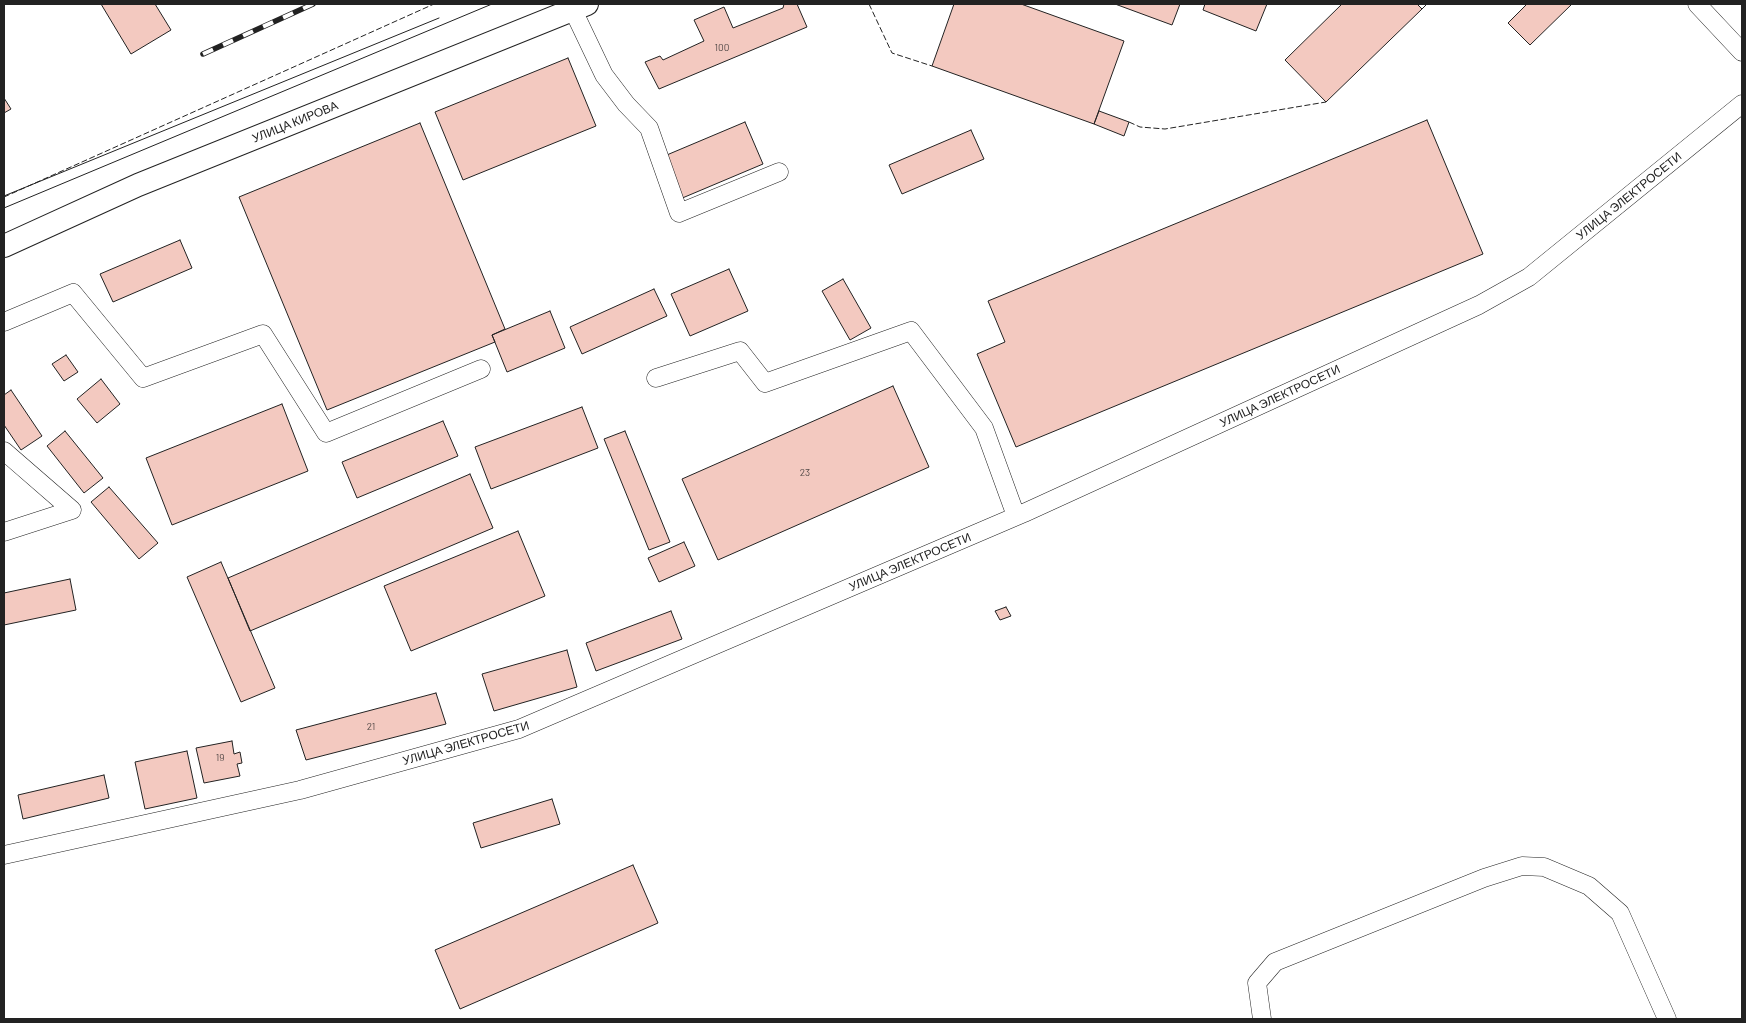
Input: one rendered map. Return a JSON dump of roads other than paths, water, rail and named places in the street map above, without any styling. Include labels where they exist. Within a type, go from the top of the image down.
[{"type":"main road","name":"УЛИЦА КИРОВА","points":[[4,246],[138,185],[580,7]]},
{"type":"street","points":[[1697,4],[1742,52]]},
{"type":"street","points":[[580,7],[604,75],[626,104],[649,128],[679,213],[779,172]]},
{"type":"street","name":"УЛИЦА ЭЛЕКТРОСЕТИ","points":[[4,856],[300,790],[520,729],[1016,516],[1479,305],[1529,277],[1742,104]]},
{"type":"street","points":[[4,322],[73,293],[143,378],[263,334],[326,433],[481,369]]},
{"type":"street","points":[[656,378],[740,351],[765,383],[911,331],[984,428],[1016,516]]},
{"type":"street","points":[[4,451],[72,510],[4,532]]},
{"type":"street","points":[[1262,1019],[1258,983],[1275,962],[1484,878],[1522,866],[1529,866],[1544,867],[1589,886],[1620,913],[1667,1019]]},
{"type":"tram line","points":[[4,208],[492,4]]},
{"type":"tram line","points":[[4,196],[439,18]]},
{"type":"railway","points":[[203,54],[313,4]]}]
